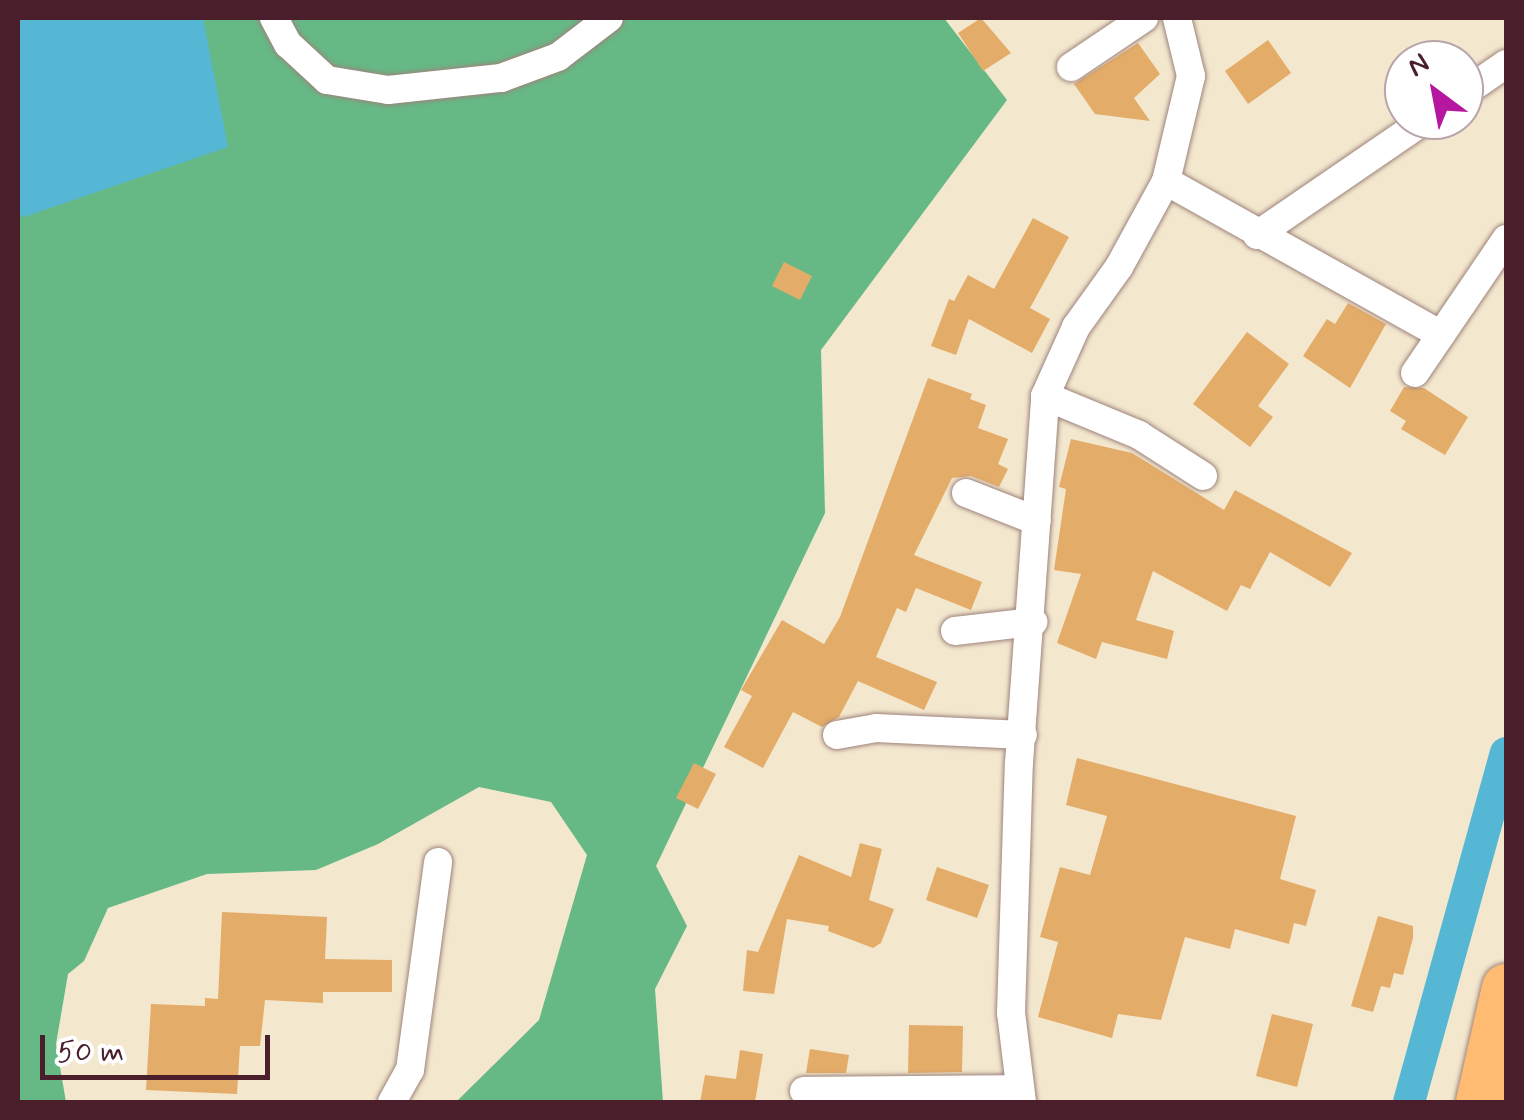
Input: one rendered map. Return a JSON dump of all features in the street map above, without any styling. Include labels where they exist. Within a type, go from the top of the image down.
[{"type":"highway","points":[[1480,1102],[1506,988]]},
{"type":"street","points":[[274,18],[288,44],[327,80],[388,90],[501,78],[558,56],[609,18]]},
{"type":"street","points":[[1071,66],[1144,18]]},
{"type":"street","points":[[804,1091],[1021,1096],[1010,1013],[1045,396],[1076,327],[1119,267],[1166,180],[1190,76],[1177,18]]},
{"type":"street","points":[[1484,79],[1506,64]]},
{"type":"street","points":[[1257,235],[1396,140]]},
{"type":"street","points":[[1166,180],[1257,235],[1441,335]]},
{"type":"street","points":[[1415,373],[1506,240]]},
{"type":"street","points":[[1045,396],[1139,435],[1203,476]]},
{"type":"street","points":[[966,493],[1037,521]]},
{"type":"street","points":[[955,631],[1033,622]]},
{"type":"street","points":[[837,736],[876,728],[1023,734]]},
{"type":"street","points":[[392,1102],[410,1070],[438,862]]},
{"type":"green space","points":[[18,18],[944,18],[1007,100],[821,350],[825,513],[656,866],[687,926],[655,989],[663,1102],[456,1102],[539,1020],[587,855],[551,802],[479,787],[378,844],[316,870],[207,874],[108,908],[84,961],[68,974],[56,1044],[66,1102],[18,1102]]},
{"type":"water","points":[[18,18],[203,18],[228,147],[24,217],[18,214]]},
{"type":"building","points":[[981,18],[1011,53],[983,71],[958,33]]},
{"type":"building","points":[[1268,40],[1291,73],[1248,104],[1225,71]]},
{"type":"building","points":[[1138,43],[1160,74],[1134,98],[1150,121],[1095,114],[1074,84]]},
{"type":"building","points":[[1033,218],[1069,237],[1030,308],[1050,319],[1032,353],[969,319],[956,355],[931,346],[949,299],[954,301],[968,275],[994,289]]},
{"type":"building","points":[[784,262],[812,276],[800,300],[772,286]]},
{"type":"building","points":[[1348,303],[1386,324],[1350,388],[1303,356],[1327,319],[1335,324]]},
{"type":"building","points":[[1247,332],[1289,364],[1258,406],[1273,417],[1250,447],[1193,404]]},
{"type":"building","points":[[928,378],[972,394],[970,399],[986,405],[978,428],[1008,439],[998,464],[1008,469],[999,487],[971,476],[952,478],[914,555],[982,582],[971,610],[916,588],[906,612],[897,608],[876,657],[937,682],[924,710],[858,681],[839,717],[822,727],[793,712],[763,768],[724,747],[752,696],[741,690],[782,620],[824,644],[840,617]]},
{"type":"building","points":[[1404,387],[1424,388],[1468,417],[1445,455],[1401,429],[1406,421],[1390,411]]},
{"type":"building","points":[[1071,439],[1132,453],[1224,510],[1235,490],[1352,553],[1330,587],[1270,552],[1250,589],[1241,585],[1227,611],[1153,571],[1136,620],[1174,631],[1167,659],[1102,642],[1096,659],[1057,643],[1081,574],[1054,570],[1066,489],[1059,487]]},
{"type":"building","points":[[1077,758],[1296,816],[1280,879],[1316,890],[1306,926],[1294,923],[1289,944],[1235,929],[1230,949],[1185,937],[1161,1020],[1118,1014],[1112,1038],[1038,1017],[1058,942],[1040,937],[1060,867],[1090,875],[1107,816],[1066,805]]},
{"type":"building","points":[[694,763],[716,774],[698,809],[676,798]]},
{"type":"building","points":[[860,843],[882,849],[869,900],[894,909],[881,943],[873,948],[828,931],[829,926],[787,919],[774,994],[743,991],[747,950],[758,952],[799,855],[851,877]]},
{"type":"building","points":[[937,867],[989,885],[977,918],[926,900]]},
{"type":"building","points":[[222,912],[327,917],[325,959],[392,960],[392,992],[323,992],[323,1003],[265,1000],[260,1046],[240,1046],[237,1094],[146,1090],[151,1004],[205,1006],[205,998],[218,999]]},
{"type":"building","points":[[1378,916],[1413,926],[1413,938],[1403,975],[1394,973],[1390,988],[1381,986],[1373,1012],[1351,1006]]},
{"type":"building","points":[[1272,1014],[1313,1024],[1297,1087],[1256,1076]]},
{"type":"building","points":[[909,1025],[963,1026],[962,1072],[908,1073]]},
{"type":"building","points":[[810,1049],[849,1055],[846,1073],[806,1073]]},
{"type":"building","points":[[740,1050],[763,1054],[755,1102],[700,1102],[705,1075],[736,1079]]},
{"type":"waterway","points":[[1409,1102],[1506,753]]}]
